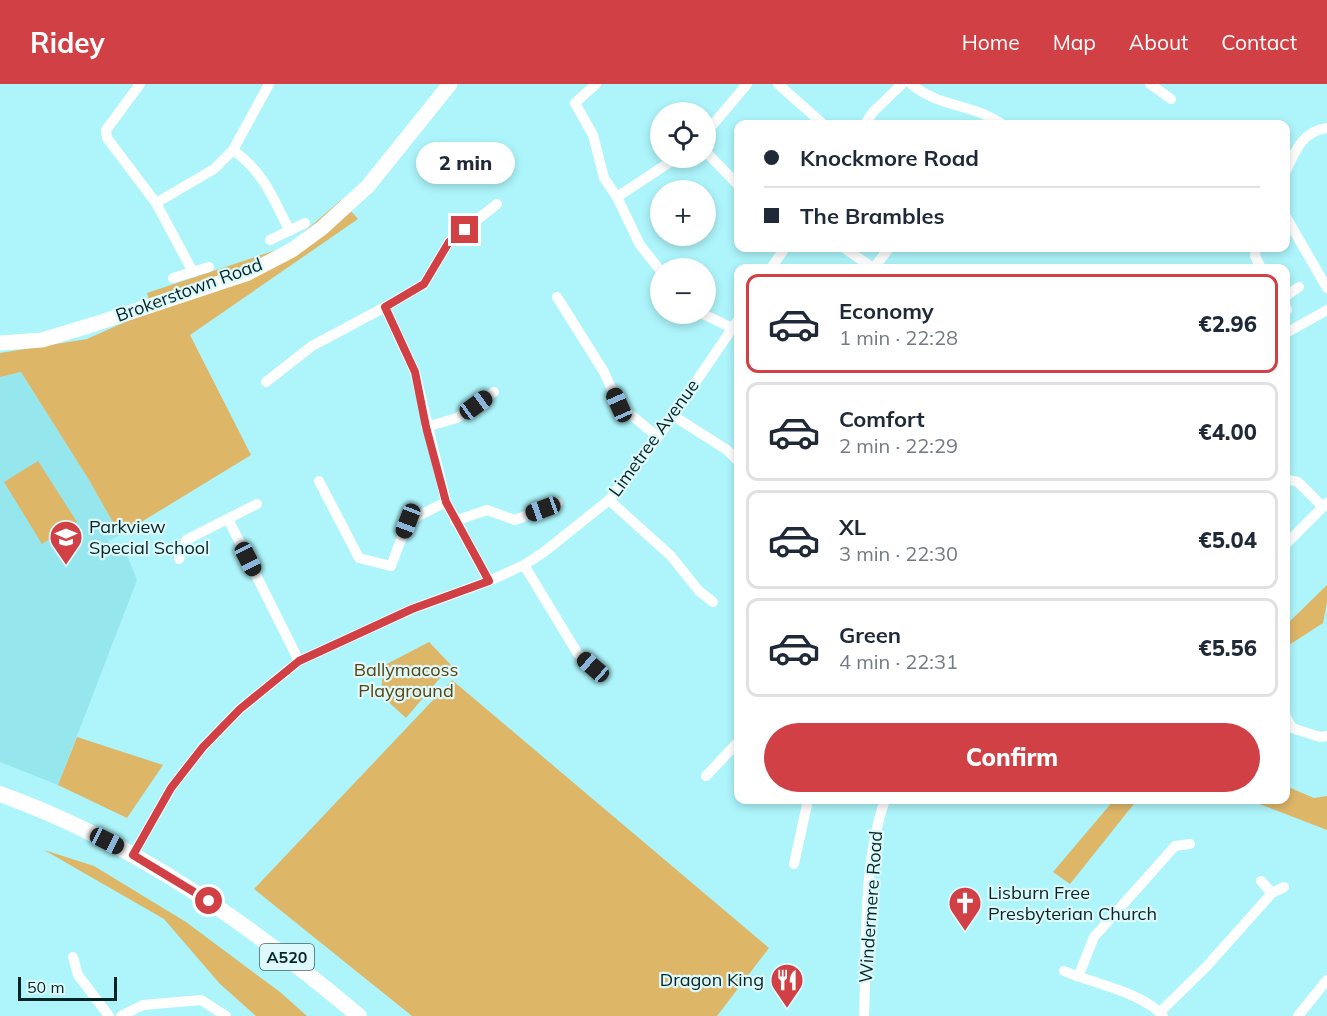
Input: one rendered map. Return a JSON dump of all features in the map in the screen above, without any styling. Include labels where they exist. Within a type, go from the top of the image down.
[{"type":"main road","name":"A520","points":[[0,794],[69,823],[133,855],[190,888],[286,956],[359,1016]]},
{"type":"street","points":[[140,84],[106,130],[107,138],[156,202],[194,272]]},
{"type":"street","points":[[156,202],[214,169],[233,150],[269,84]]},
{"type":"street","name":"Brokerstown Road","points":[[0,343],[42,340],[95,324],[246,274],[292,250],[322,228],[368,186],[450,84]]},
{"type":"street","points":[[596,84],[575,103],[593,135],[604,178],[640,245],[650,258]]},
{"type":"street","points":[[716,121],[747,84]]},
{"type":"street","points":[[778,84],[818,120]]},
{"type":"street","points":[[868,120],[902,84]]},
{"type":"street","points":[[911,84],[924,95],[989,115],[996,120]]},
{"type":"street","points":[[1154,85],[1171,99]]},
{"type":"street","points":[[1290,163],[1299,144],[1311,132],[1327,128]]},
{"type":"street","points":[[233,150],[250,162],[265,183],[290,231]]},
{"type":"street","points":[[716,163],[734,181]]},
{"type":"street","points":[[616,197],[661,168]]},
{"type":"street","points":[[266,382],[312,346],[424,284],[449,242],[497,204]]},
{"type":"street","points":[[270,240],[305,223]]},
{"type":"street","points":[[1290,226],[1327,288]]},
{"type":"street","points":[[850,252],[868,264]]},
{"type":"street","points":[[173,278],[208,267]]},
{"type":"street","points":[[1290,293],[1299,287]]},
{"type":"street","points":[[557,297],[604,372],[619,405],[658,436]]},
{"type":"street","points":[[385,307],[415,372],[426,427],[446,502],[489,581]]},
{"type":"street","points":[[1290,331],[1327,310]]},
{"type":"street","points":[[716,318],[734,324]]},
{"type":"street","name":"Limetree Avenue","points":[[133,855],[171,788],[203,747],[240,709],[299,661],[412,609],[489,581],[524,565],[544,552],[609,500],[658,436],[734,325]]},
{"type":"street","points":[[426,427],[457,418],[494,392]]},
{"type":"street","points":[[672,416],[727,450],[734,457]]},
{"type":"street","points":[[319,480],[359,558],[391,566],[408,521],[446,502]]},
{"type":"street","points":[[1290,480],[1298,482],[1325,505],[1290,540]]},
{"type":"street","points":[[609,500],[671,556],[699,591],[713,602]]},
{"type":"street","points":[[455,522],[488,510],[515,520],[558,503]]},
{"type":"street","points":[[179,559],[186,540],[257,504]]},
{"type":"street","points":[[228,519],[299,661]]},
{"type":"street","points":[[524,565],[578,654],[593,667]]},
{"type":"street","points":[[1290,724],[1292,728],[1320,737],[1327,736]]},
{"type":"street","points":[[706,776],[734,746]]},
{"type":"street","points":[[794,864],[807,804]]},
{"type":"street","name":"Windermere Road","points":[[864,1016],[870,867],[876,824],[884,804]]},
{"type":"street","points":[[1078,977],[1094,937],[1173,840],[1190,844]]},
{"type":"street","points":[[1261,881],[1272,893]]},
{"type":"street","points":[[1064,971],[1130,994],[1162,1014],[1272,893],[1284,887]]},
{"type":"street","points":[[73,957],[78,975],[109,1016]]},
{"type":"street","points":[[1298,1016],[1327,980]]},
{"type":"street","points":[[122,1016],[142,1005],[201,1000],[226,1016]]},
{"type":"shaded area","name":"Parkview Special School","points":[[21,372],[89,480],[120,535],[108,541],[115,551],[126,553],[137,580],[58,785],[0,762],[0,377]]},
{"type":"green space","points":[[341,200],[358,219],[190,335],[251,455],[120,535],[89,480],[21,372],[0,377],[0,353],[87,339],[152,310],[147,293],[288,246]]},
{"type":"green space","points":[[38,461],[77,522],[42,544],[4,482]]},
{"type":"green space","points":[[1327,585],[1323,623],[1290,644],[1290,621]]},
{"type":"green space","name":"Ballymacoss Playground","points":[[429,642],[451,665],[406,718],[381,695],[383,666]]},
{"type":"green space","points":[[452,680],[769,948],[717,1016],[412,1016],[254,889]]},
{"type":"green space","points":[[77,737],[163,765],[127,818],[58,785]]},
{"type":"green space","points":[[1290,788],[1314,798],[1327,796],[1327,830],[1259,804],[1290,804]]},
{"type":"green space","points":[[1111,804],[1134,804],[1070,884],[1053,872]]},
{"type":"green space","points":[[44,850],[94,866],[186,922],[280,992],[307,1016],[256,1016],[220,984],[164,919]]},
{"type":"place","name":"Parkview Special School","points":[[66,566]]},
{"type":"place","name":"Lisburn Free Presbyterian Church","points":[[965,932]]},
{"type":"place","name":"Dragon King","points":[[787,1009]]},
{"type":"route","points":[[209,901],[133,855],[171,788],[203,747],[240,709],[299,661],[412,609],[489,581],[446,502],[426,427],[415,372],[385,307],[424,284],[449,242],[465,230]]}]
